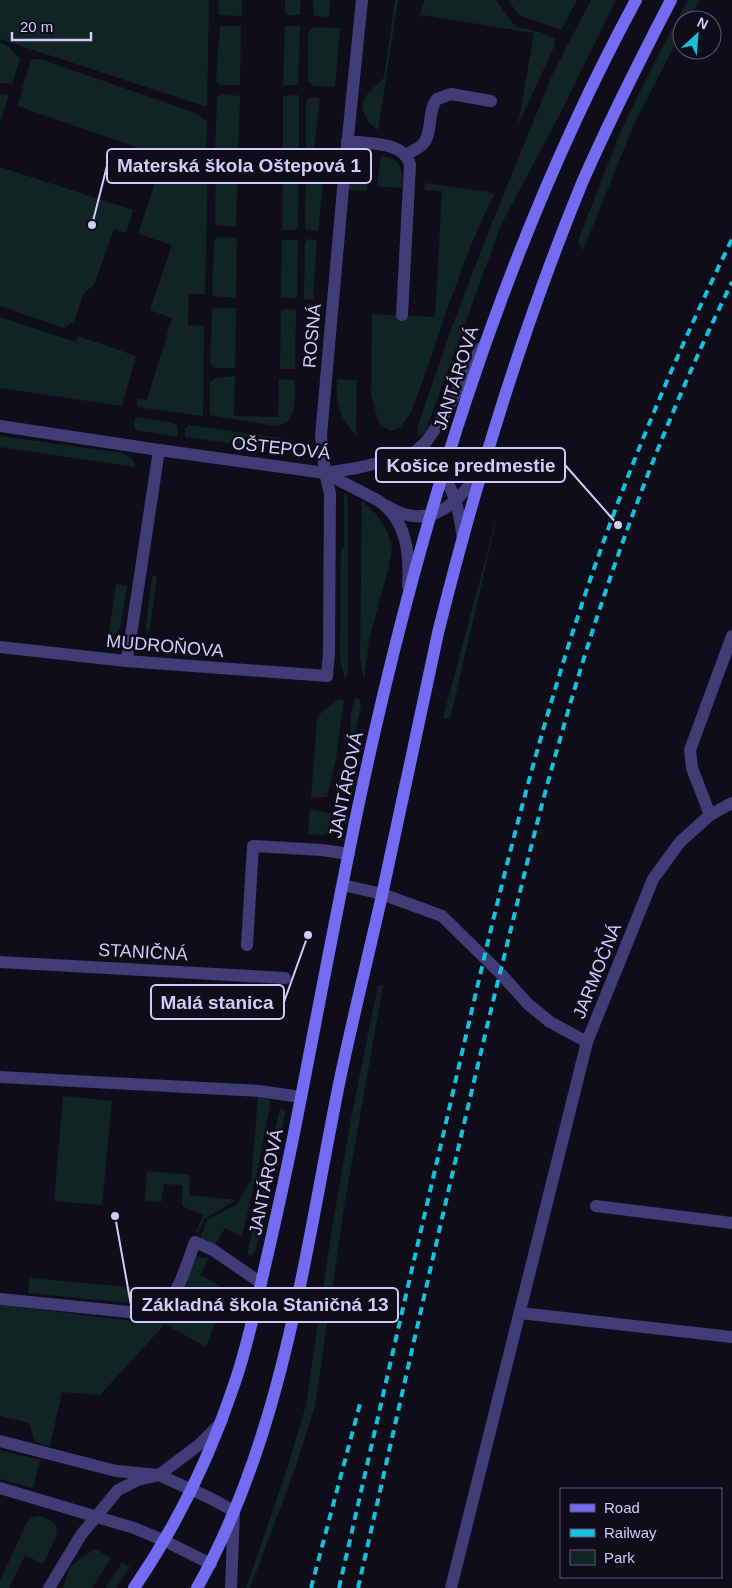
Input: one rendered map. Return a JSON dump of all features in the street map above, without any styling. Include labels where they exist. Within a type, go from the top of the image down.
[{"type":"street","name":"ROSNÁ","points":[[327,676],[329,652],[330,493],[325,473],[321,436],[347,141],[362,0]]},
{"type":"street","name":"JANTÁROVÁ","points":[[134,1588],[165,1541],[191,1489],[220,1424],[236,1381],[285,1178],[349,854],[407,599],[443,475],[490,332],[552,171],[597,74],[636,0]]},
{"type":"street","points":[[197,1588],[211,1564],[234,1512],[273,1400],[300,1282],[340,1081],[438,633],[505,394],[534,310],[582,183],[625,88],[671,0]]},
{"type":"street","points":[[406,155],[423,144],[432,109],[437,99],[452,94],[491,101]]},
{"type":"street","points":[[347,141],[397,148],[406,155],[410,165],[402,316]]},
{"type":"street","name":"OŠTEPOVÁ","points":[[0,426],[325,473],[357,468],[395,460],[416,451],[433,433],[490,332]]},
{"type":"street","points":[[126,661],[159,450]]},
{"type":"street","points":[[395,460],[422,462],[443,475],[449,484],[455,501],[463,539]]},
{"type":"street","points":[[325,473],[398,512],[414,516],[432,514],[455,501],[469,487],[485,462]]},
{"type":"street","points":[[385,505],[400,526],[405,538],[409,571],[407,599]]},
{"type":"street","points":[[710,815],[692,768],[690,750],[732,636]]},
{"type":"street","name":"MUDROŇOVA","points":[[0,647],[126,661],[327,676]]},
{"type":"street","name":"JARMOČNÁ","points":[[343,885],[382,894],[442,916],[500,973],[528,1004],[550,1022],[587,1042],[653,879],[680,842],[710,815],[732,803]]},
{"type":"street","points":[[247,945],[253,846],[322,850],[349,854]]},
{"type":"street","name":"STANIČNÁ","points":[[0,962],[285,978]]},
{"type":"street","points":[[452,1588],[587,1042]]},
{"type":"street","points":[[0,1077],[259,1091],[301,1097]]},
{"type":"street","points":[[596,1206],[732,1223]]},
{"type":"street","points":[[0,1299],[139,1313],[159,1310],[174,1296],[195,1242],[213,1250],[261,1283]]},
{"type":"street","points":[[520,1313],[732,1337]]},
{"type":"street","points":[[49,1588],[81,1535],[118,1490],[138,1480],[159,1475],[200,1444],[220,1424]]},
{"type":"street","points":[[0,1441],[116,1471],[159,1475],[191,1489],[234,1512]]},
{"type":"street","points":[[0,1488],[134,1528],[211,1564]]},
{"type":"street","points":[[231,1588],[234,1512]]},
{"type":"green space","points":[[0,0],[209,0],[207,107],[0,39]]},
{"type":"green space","points":[[218,0],[242,0],[242,16],[219,15]]},
{"type":"green space","points":[[285,0],[301,0],[300,15],[285,15]]},
{"type":"green space","points":[[313,0],[330,0],[329,17],[314,16]]},
{"type":"green space","points":[[395,0],[398,0],[378,130],[368,122],[362,108],[368,93],[384,78]]},
{"type":"green space","points":[[425,0],[496,0],[515,26],[543,33],[555,39],[555,45],[518,125],[534,33],[422,15],[418,19]]},
{"type":"green space","points":[[508,0],[577,0],[561,30],[519,15]]},
{"type":"green space","points":[[591,0],[616,0],[561,112],[501,225],[429,422],[425,432],[420,436],[417,433],[418,425],[452,327],[491,225],[554,71]]},
{"type":"green space","points":[[688,0],[700,0],[694,10],[683,10]]},
{"type":"green space","points":[[220,26],[241,26],[240,85],[220,85],[216,81]]},
{"type":"green space","points":[[285,26],[300,26],[298,85],[283,85]]},
{"type":"green space","points":[[314,27],[340,28],[335,87],[314,86],[308,81],[308,35]]},
{"type":"green space","points":[[672,30],[672,50],[634,124],[583,250],[578,244],[579,238],[622,128]]},
{"type":"green space","points":[[0,42],[9,47],[20,59],[12,84],[0,83]]},
{"type":"green space","points":[[36,59],[196,113],[207,122],[206,153],[163,156],[17,106],[31,60]]},
{"type":"green space","points":[[0,94],[9,95],[0,122]]},
{"type":"green space","points":[[222,94],[240,96],[238,155],[218,154],[215,152],[217,97]]},
{"type":"green space","points":[[299,95],[299,154],[283,155],[283,96]]},
{"type":"green space","points":[[308,98],[320,98],[313,156],[306,155],[306,103]]},
{"type":"green space","points":[[371,155],[367,191],[346,190],[354,163]]},
{"type":"green space","points":[[381,156],[393,159],[400,166],[402,188],[377,186]]},
{"type":"green space","points":[[161,165],[208,165],[205,294],[189,294],[188,325],[204,326],[203,416],[137,407],[137,399],[147,400],[172,318],[150,310],[172,245],[138,234]]},
{"type":"green space","points":[[283,165],[299,165],[298,225],[296,230],[282,230]]},
{"type":"green space","points":[[306,166],[325,167],[318,231],[305,228]]},
{"type":"green space","points":[[0,167],[133,210],[126,233],[114,229],[94,285],[84,293],[74,321],[64,328],[0,306]]},
{"type":"green space","points":[[216,168],[238,168],[236,227],[215,225]]},
{"type":"green space","points":[[425,183],[495,193],[460,274],[411,413],[399,428],[391,431],[379,423],[371,395],[372,314],[435,317],[442,191],[424,190]]},
{"type":"green space","points":[[218,237],[237,238],[236,298],[214,296],[212,293],[214,240]]},
{"type":"green space","points":[[308,239],[317,240],[313,300],[304,299],[305,243]]},
{"type":"green space","points":[[282,240],[298,240],[297,298],[281,298]]},
{"type":"green space","points":[[214,308],[236,308],[235,368],[215,368],[210,363],[212,310]]},
{"type":"green space","points":[[296,309],[295,369],[280,369],[281,310]]},
{"type":"green space","points":[[0,317],[76,342],[78,336],[136,356],[122,406],[0,388]]},
{"type":"green space","points":[[235,376],[234,416],[278,417],[279,379],[295,380],[294,408],[289,420],[276,426],[210,415],[210,382],[216,378]]},
{"type":"green space","points":[[337,379],[357,380],[356,435],[342,416],[337,395]]},
{"type":"green space","points":[[136,417],[173,423],[177,425],[177,437],[136,430],[134,426]]},
{"type":"green space","points":[[189,425],[285,439],[270,446],[260,447],[185,437],[185,429]]},
{"type":"green space","points":[[0,436],[123,453],[134,461],[135,467],[0,447]]},
{"type":"green space","points":[[344,494],[347,495],[348,503],[348,673],[345,679],[340,660],[341,548],[344,548]]},
{"type":"green space","points":[[362,501],[376,514],[387,531],[392,549],[369,640],[364,680],[360,658]]},
{"type":"green space","points":[[499,509],[450,719],[443,718]]},
{"type":"green space","points":[[152,576],[157,576],[150,627],[147,634],[146,627]]},
{"type":"green space","points":[[116,584],[127,586],[120,629],[115,634],[109,634]]},
{"type":"green space","points":[[356,698],[359,698],[361,706],[341,798],[337,789],[350,743],[351,713]]},
{"type":"green space","points":[[339,699],[344,700],[336,759],[327,797],[311,798],[317,718]]},
{"type":"green space","points":[[310,809],[336,815],[331,834],[308,835]]},
{"type":"green space","points":[[378,985],[383,986],[345,1201],[315,1406],[295,1469],[250,1588],[246,1588],[287,1469],[306,1405],[332,1228],[351,1119]]},
{"type":"green space","points":[[63,1096],[112,1101],[102,1205],[54,1201]]},
{"type":"green space","points":[[258,1097],[270,1100],[270,1105],[242,1237],[225,1228],[215,1245],[201,1241],[201,1235],[207,1220],[237,1204],[251,1180]]},
{"type":"green space","points":[[280,1108],[286,1110],[256,1248],[253,1255],[250,1256],[248,1250]]},
{"type":"green space","points":[[147,1171],[190,1175],[189,1195],[236,1200],[204,1219],[198,1233],[196,1232],[203,1215],[182,1206],[182,1185],[164,1184],[161,1202],[145,1201]]},
{"type":"green space","points":[[197,1257],[209,1258],[200,1275],[227,1290],[206,1347],[165,1324],[100,1395],[62,1392],[50,1446],[35,1442],[29,1423],[0,1416],[0,1305],[134,1321],[150,1321],[158,1318],[173,1304]]},
{"type":"green space","points":[[30,1278],[172,1291],[159,1306],[28,1293]]},
{"type":"green space","points":[[0,1450],[40,1460],[33,1488],[0,1479]]},
{"type":"green space","points":[[37,1516],[48,1519],[57,1527],[56,1537],[43,1564],[25,1555],[9,1588],[0,1588],[0,1581],[26,1524],[31,1518]]},
{"type":"green space","points":[[95,1549],[111,1558],[92,1588],[63,1588],[69,1569],[78,1560]]},
{"type":"green space","points":[[122,1563],[130,1567],[116,1588],[105,1588]]},
{"type":"railway","points":[[339,1588],[483,964],[543,731],[578,617],[616,507],[683,345],[732,239]]},
{"type":"railway","points":[[358,1588],[480,1057],[535,832],[559,743],[594,625],[635,508],[681,394],[732,282]]},
{"type":"railway","points":[[311,1588],[361,1400]]},
{"type":"place","name":"Materská škola Oštepová 1","points":[[92,225]]},
{"type":"place","name":"Košice predmestie","points":[[618,525]]},
{"type":"place","name":"Malá stanica","points":[[308,935]]},
{"type":"place","name":"Základná škola Staničná 13","points":[[115,1216]]}]
